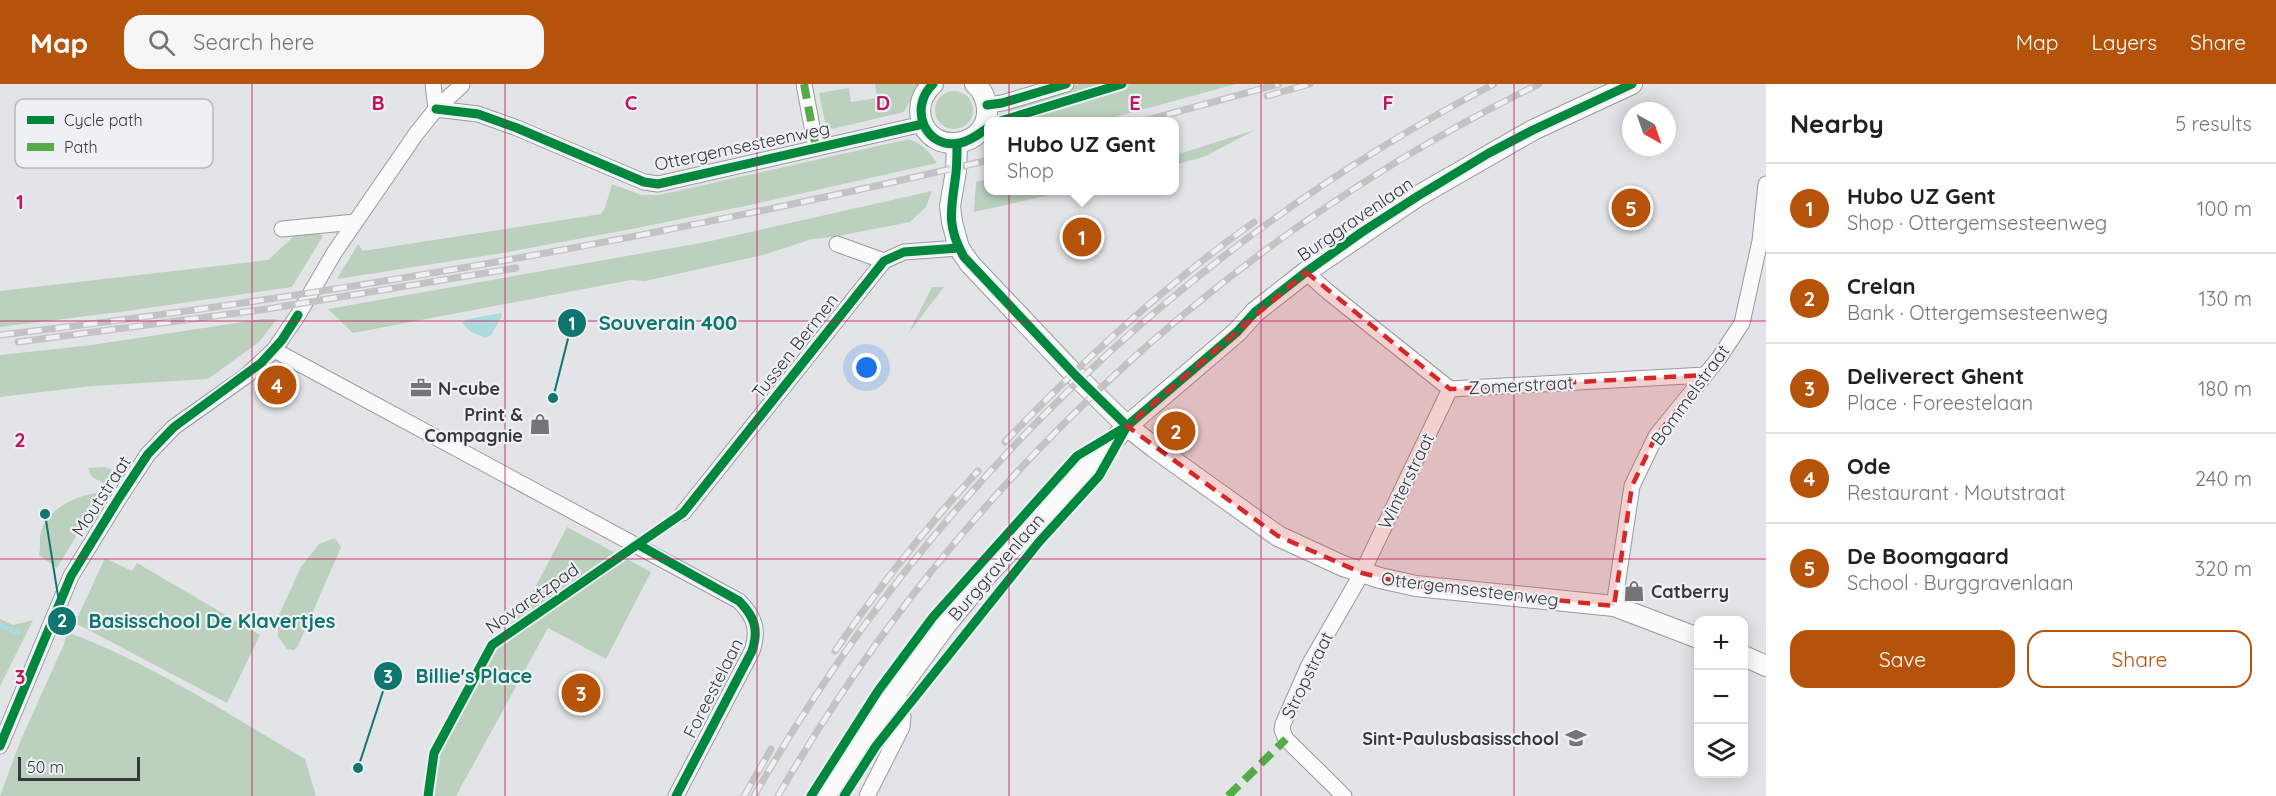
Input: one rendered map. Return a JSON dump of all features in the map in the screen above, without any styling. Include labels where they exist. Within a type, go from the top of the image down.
[{"type":"street","points":[[433,84],[436,109]]},
{"type":"street","points":[[436,109],[461,84],[478,114]]},
{"type":"street","name":"Ottergemsesteenweg","points":[[804,84],[816,148]]},
{"type":"street","points":[[933,84],[922,99],[920,107],[923,124],[937,139],[957,144],[970,140],[981,129],[984,122]]},
{"type":"street","points":[[975,84],[984,95],[987,105],[986,117]]},
{"type":"street","points":[[987,105],[1066,84]]},
{"type":"street","name":"Burggravenlaan","points":[[825,796],[898,690],[945,626],[985,577],[1127,426],[1237,332],[1256,312],[1306,272],[1408,202],[1489,153],[1584,105],[1632,84]]},
{"type":"street","name":"Ottergemsesteenweg","points":[[436,109],[478,114],[517,128],[644,182],[658,184],[923,124]]},
{"type":"street","name":"Moutstraat","points":[[0,746],[71,576],[118,498],[148,454],[174,427],[246,376],[274,350],[298,315],[334,253],[416,134],[436,109]]},
{"type":"street","name":"Ottergemsesteenweg","points":[[957,144],[956,171],[950,206],[952,222],[959,248],[976,271],[1127,426],[1278,536],[1362,573],[1416,586],[1614,606],[1694,636]]},
{"type":"street","name":"Bommelstraat","points":[[1614,606],[1632,486],[1656,436],[1705,375],[1742,323],[1763,243],[1766,184]]},
{"type":"street","points":[[282,229],[356,222]]},
{"type":"street","points":[[837,244],[884,261],[903,252],[959,248]]},
{"type":"street","name":"Tussen Bermen","points":[[683,513],[884,261]]},
{"type":"street","name":"Zomerstraat","points":[[1306,272],[1450,389],[1705,375]]},
{"type":"street","name":"Foreestelaan","points":[[274,350],[639,545],[739,601],[750,611],[756,625],[756,638],[752,651],[676,796]]},
{"type":"street","name":"Winterstraat","points":[[1362,573],[1450,389]]},
{"type":"street","name":"Stropstraat","points":[[1344,796],[1286,739],[1282,730],[1309,665],[1362,573]]},
{"type":"street","points":[[1748,658],[1766,666]]},
{"type":"street","points":[[867,796],[902,727],[903,717],[898,690]]},
{"type":"highlighted area","points":[[1306,272],[1450,389],[1705,375],[1656,436],[1632,486],[1614,606],[1416,586],[1362,573],[1278,536],[1127,426]]},
{"type":"green space","points":[[875,84],[919,84],[904,112],[832,129],[826,127],[819,93],[849,88],[851,102],[877,98]]},
{"type":"green space","points":[[1079,84],[1236,84],[1116,117],[1010,117],[1008,105]]},
{"type":"green space","points":[[954,91],[967,97],[973,110],[967,123],[954,129],[941,123],[935,110],[941,97]]},
{"type":"green space","points":[[1255,130],[1206,156],[1179,164],[1179,154]]},
{"type":"green space","points":[[909,139],[925,148],[937,163],[637,228],[503,253],[337,279],[358,244],[363,251],[601,214],[612,184],[641,195],[659,195]]},
{"type":"green space","points":[[984,180],[984,195],[1050,195],[974,212],[976,182]]},
{"type":"green space","points":[[932,191],[926,207],[910,222],[812,239],[763,255],[645,281],[631,280],[353,333],[328,309],[706,242]]},
{"type":"green space","points":[[318,233],[323,236],[292,287],[0,327],[0,291],[268,260],[295,235]]},
{"type":"green space","points":[[932,287],[944,287],[908,334]]},
{"type":"green space","points":[[262,319],[277,319],[259,342],[208,379],[92,386],[0,397],[0,355],[92,345]]},
{"type":"green space","points":[[105,467],[116,471],[107,485],[92,477],[88,468]]},
{"type":"green space","points":[[98,493],[101,495],[57,568],[39,555],[41,531],[50,516],[72,500]]},
{"type":"green space","points":[[567,527],[651,572],[606,659],[548,628],[456,796],[434,796],[437,754],[489,647],[522,612]]},
{"type":"green space","points":[[335,538],[341,547],[298,646],[294,650],[287,649],[278,636],[278,617],[301,567],[319,544]]},
{"type":"green space","points":[[105,558],[132,571],[137,563],[260,635],[227,703],[75,623]]},
{"type":"green space","points":[[0,619],[13,625],[33,620],[0,686]]},
{"type":"green space","points":[[67,632],[159,674],[305,759],[316,796],[0,796],[20,742],[64,644]]},
{"type":"water","points":[[501,313],[502,316],[491,335],[486,338],[471,332],[462,323],[468,319]]},
{"type":"waterway","points":[[0,625],[18,633]]},
{"type":"railway","points":[[1158,117],[1279,84]]},
{"type":"railway","points":[[1267,96],[1310,84]]},
{"type":"railway","points":[[754,796],[823,685],[899,580],[982,480],[1073,387],[1169,300],[1272,220],[1381,148],[1494,84]]},
{"type":"railway","points":[[778,796],[848,684],[927,577],[1013,477],[1106,383],[1205,297],[1311,218],[1423,147],[1539,84]]},
{"type":"railway","points":[[0,335],[249,302],[497,262],[744,214],[984,161]]},
{"type":"railway","points":[[1005,442],[1124,326],[1188,272],[1254,222]]},
{"type":"railway","points":[[18,342],[267,309],[516,268]]},
{"type":"railway","points":[[835,651],[903,558],[978,471]]},
{"type":"railway","points":[[744,796],[771,749]]},
{"type":"marked path","points":[[804,84],[816,148]]},
{"type":"marked path","points":[[1228,796],[1286,739]]},
{"type":"cycle path","points":[[933,84],[922,104],[921,115],[929,134],[948,143],[960,143],[984,130]]},
{"type":"cycle path","points":[[987,105],[1002,103],[1066,84]]},
{"type":"cycle path","points":[[1013,117],[1122,84]]},
{"type":"cycle path","points":[[811,796],[878,691],[933,617],[1077,456],[1127,426],[1237,332],[1255,312],[1362,232],[1489,153],[1632,84]]},
{"type":"cycle path","points":[[436,109],[478,114],[517,128],[644,182],[658,184],[923,124]]},
{"type":"cycle path","points":[[957,144],[951,215],[954,235],[964,257],[1076,376],[1127,426]]},
{"type":"cycle path","name":"Novaretzpad","points":[[428,796],[434,753],[492,645],[683,513],[884,261],[904,252],[959,248]]},
{"type":"cycle path","points":[[0,746],[71,576],[148,454],[174,427],[261,363],[282,340],[298,315]]},
{"type":"cycle path","points":[[844,796],[876,746],[899,717],[1039,542],[1099,476],[1127,426]]},
{"type":"cycle path","points":[[639,545],[739,601],[752,618],[755,630],[752,651],[676,796]]},
{"type":"place","name":"De Boomgaard","points":[[1631,208]]},
{"type":"place","name":"Hubo UZ Gent","points":[[1082,237]]},
{"type":"place","name":"Ode","points":[[277,385]]},
{"type":"place","name":"N-cube","points":[[421,388]]},
{"type":"place","name":"Souverain 400","points":[[553,398]]},
{"type":"place","name":"Print & Compagnie","points":[[540,424]]},
{"type":"place","name":"Crelan","points":[[1176,431]]},
{"type":"place","name":"Basisschool De Klavertjes","points":[[45,514]]},
{"type":"place","name":"Catberry","points":[[1634,591]]},
{"type":"place","name":"Deliverect Ghent","points":[[581,693]]},
{"type":"place","name":"Sint-Paulusbasisschool","points":[[1576,738]]},
{"type":"place","name":"Billie's Place","points":[[358,768]]}]
